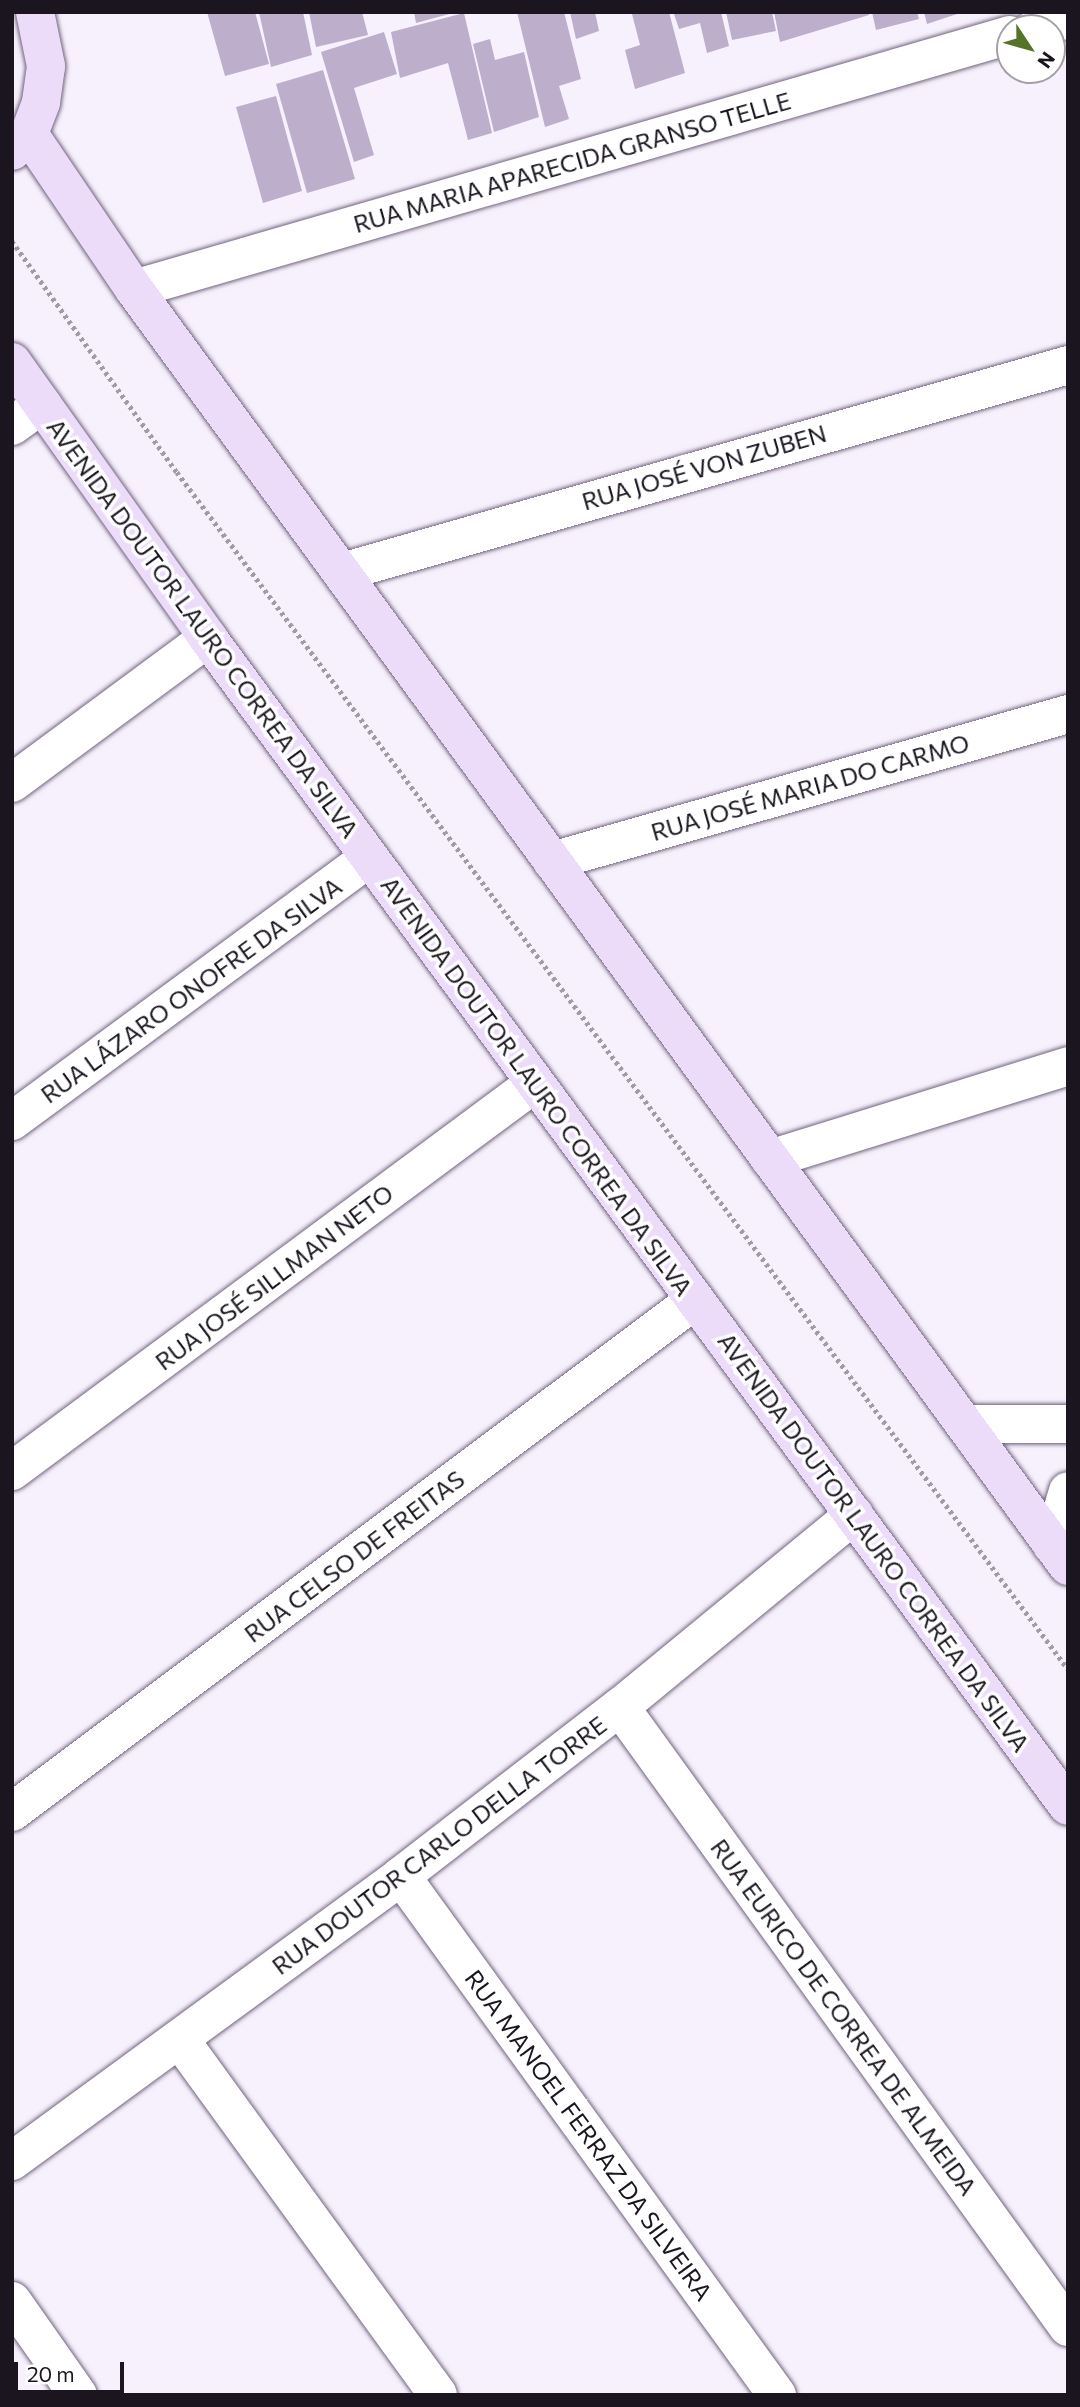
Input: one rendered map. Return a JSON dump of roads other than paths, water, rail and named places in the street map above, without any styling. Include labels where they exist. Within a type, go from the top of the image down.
[{"type":"main road","points":[[35,12],[46,66],[41,102],[21,143],[134,289],[1060,1555]]},
{"type":"main road","name":"AVENIDA DOUTOR LAURO CORREA DA SILVA","points":[[12,362],[27,415],[208,638],[1068,1806]]},
{"type":"street","name":"RUA MARIA APARECIDA GRANSO TELLE","points":[[134,289],[996,39]]},
{"type":"street","name":"RUA JOSÉ VON ZUBEN","points":[[341,572],[1068,365]]},
{"type":"street","points":[[12,783],[208,638]]},
{"type":"street","name":"RUA JOSÉ MARIA DO CARMO","points":[[552,861],[1068,714]]},
{"type":"street","name":"RUA LÁZARO ONOFRE DA SILVA","points":[[12,1121],[369,858]]},
{"type":"street","points":[[771,1159],[1068,1066]]},
{"type":"street","name":"RUA JOSÉ SILLMAN NETO","points":[[12,1471],[535,1083]]},
{"type":"street","name":"RUA CELSO DE FREITAS","points":[[12,1812],[695,1300]]},
{"type":"street","points":[[965,1424],[1068,1424]]},
{"type":"street","points":[[1060,1555],[1068,1491]]},
{"type":"street","name":"RUA DOUTOR CARLO DELLA TORRE","points":[[12,2161],[181,2041],[401,1876],[620,1707],[854,1515]]},
{"type":"street","name":"RUA EURICO DE CORREA DE ALMEIDA","points":[[620,1707],[1068,2327]]},
{"type":"street","name":"RUA MANOEL FERRAZ DA SILVEIRA","points":[[401,1876],[777,2395]]},
{"type":"street","points":[[181,2041],[438,2395]]},
{"type":"street","points":[[12,2301],[78,2395]]}]
